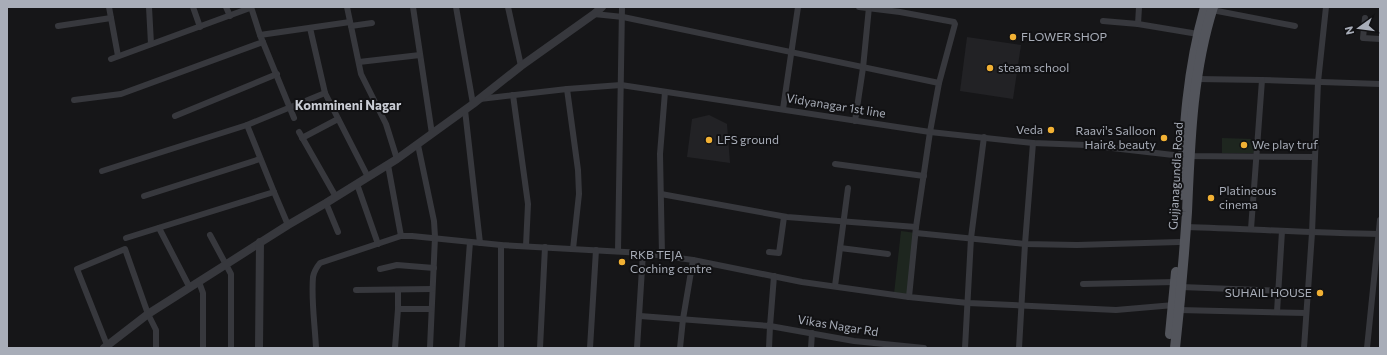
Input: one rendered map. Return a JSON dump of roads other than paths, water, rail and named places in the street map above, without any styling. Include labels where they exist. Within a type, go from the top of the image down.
[{"type":"main road","name":"Gujjanagundla Road","points":[[1178,284],[1186,227],[1186,156],[1189,80],[1198,34],[1210,8]]},
{"type":"main road","name":"Gujjanagundla Road","points":[[1175,348],[1178,242],[1186,156],[1197,79],[1210,8]]},
{"type":"main road","name":"Gujjanagundla Road","points":[[1169,348],[1177,307]]},
{"type":"street","points":[[109,7],[118,56]]},
{"type":"street","points":[[149,7],[151,44]]},
{"type":"street","points":[[193,7],[200,27]]},
{"type":"street","points":[[226,7],[230,16]]},
{"type":"street","points":[[347,7],[361,74],[386,124],[397,159]]},
{"type":"street","points":[[413,7],[432,134]]},
{"type":"street","points":[[456,7],[473,104]]},
{"type":"street","points":[[508,7],[521,66]]},
{"type":"street","points":[[156,348],[156,330],[148,314],[125,249],[77,269],[106,346],[148,314],[260,242],[397,159],[480,99],[521,66],[602,7]]},
{"type":"street","points":[[618,251],[622,7]]},
{"type":"street","points":[[783,109],[798,7]]},
{"type":"street","points":[[859,7],[900,10],[954,22],[956,24],[939,83],[930,132],[916,230],[909,297]]},
{"type":"street","points":[[1138,24],[1140,7]]},
{"type":"street","points":[[1304,348],[1312,233],[1318,82],[1326,7]]},
{"type":"street","points":[[111,59],[250,8],[294,118]]},
{"type":"street","points":[[855,121],[863,68],[869,8]]},
{"type":"street","points":[[1210,8],[1295,26]]},
{"type":"street","points":[[594,14],[623,17],[939,83]]},
{"type":"street","points":[[58,26],[111,18]]},
{"type":"street","points":[[1365,18],[1363,38],[1380,39]]},
{"type":"street","points":[[1102,21],[1138,24],[1198,34]]},
{"type":"street","points":[[260,34],[372,22]]},
{"type":"street","points":[[310,28],[325,93],[368,177]]},
{"type":"street","points":[[74,100],[121,94],[263,42]]},
{"type":"street","points":[[359,62],[420,55]]},
{"type":"street","points":[[174,116],[277,74]]},
{"type":"street","points":[[1197,79],[1380,84]]},
{"type":"street","points":[[1251,229],[1262,80]]},
{"type":"street","name":"Vidyanagar 1st line","points":[[480,99],[567,89],[621,85],[930,132],[1033,143],[1086,146],[1186,156],[1315,157]]},
{"type":"street","points":[[567,89],[578,170],[578,194],[573,249]]},
{"type":"street","points":[[662,255],[660,154],[665,92]]},
{"type":"street","points":[[102,171],[247,125],[325,93]]},
{"type":"street","points":[[513,95],[528,204],[526,246]]},
{"type":"street","points":[[465,110],[480,243]]},
{"type":"street","points":[[302,138],[338,118]]},
{"type":"street","points":[[247,125],[288,225]]},
{"type":"street","points":[[298,132],[336,197]]},
{"type":"street","points":[[965,348],[971,238],[984,137]]},
{"type":"street","points":[[1019,348],[1033,143]]},
{"type":"street","points":[[418,144],[434,221],[435,237],[430,348]]},
{"type":"street","points":[[144,196],[260,159]]},
{"type":"street","points":[[835,164],[924,176]]},
{"type":"street","points":[[388,165],[402,236]]},
{"type":"street","points":[[357,184],[378,244]]},
{"type":"street","points":[[835,286],[848,188]]},
{"type":"street","points":[[126,238],[274,192]]},
{"type":"street","points":[[661,194],[784,217],[916,230],[1025,244],[1178,242]]},
{"type":"street","points":[[326,203],[338,232]]},
{"type":"street","points":[[769,252],[779,253],[784,217]]},
{"type":"street","points":[[1367,348],[1380,220]]},
{"type":"street","points":[[1186,227],[1312,233],[1379,234]]},
{"type":"street","points":[[159,228],[190,288]]},
{"type":"street","points":[[1277,312],[1282,231]]},
{"type":"street","points":[[210,235],[231,274],[231,348]]},
{"type":"street","points":[[316,348],[313,276],[315,269],[320,263],[402,236],[435,237],[501,245],[618,251],[662,255],[835,286],[909,297],[968,303],[1116,310],[1177,307],[1306,313]]},
{"type":"street","points":[[259,348],[260,242]]},
{"type":"street","points":[[462,348],[470,242]]},
{"type":"street","points":[[501,245],[501,348]]},
{"type":"street","points":[[540,348],[545,247]]},
{"type":"street","points":[[840,248],[888,254]]},
{"type":"street","points":[[590,348],[596,250]]},
{"type":"street","points":[[637,348],[643,253]]},
{"type":"street","points":[[680,348],[683,319],[693,260]]},
{"type":"street","points":[[380,269],[397,265],[434,268]]},
{"type":"street","points":[[769,348],[774,276]]},
{"type":"street","points":[[199,282],[203,293],[203,348]]},
{"type":"street","points":[[1083,284],[1178,284],[1308,292]]},
{"type":"street","points":[[356,290],[432,289]]},
{"type":"street","points":[[395,348],[398,290]]},
{"type":"street","points":[[398,309],[431,309]]},
{"type":"street","name":"Vikas Nagar Rd","points":[[640,316],[770,326],[854,341],[924,348]]},
{"type":"street","points":[[811,348],[812,333]]},
{"type":"street","points":[[854,341],[854,348]]},
{"type":"place","name":"FLOWER SHOP","points":[[1013,37]]},
{"type":"place","name":"steam school","points":[[990,68]]},
{"type":"place","name":"Veda","points":[[1051,130]]},
{"type":"place","name":"Raavi's Salloon Hair& beauty","points":[[1164,138]]},
{"type":"place","name":"LFS ground","points":[[709,140]]},
{"type":"place","name":"We play truf","points":[[1244,145]]},
{"type":"place","name":"Platineous cinema","points":[[1211,198]]},
{"type":"place","name":"RKB TEJA Coching centre","points":[[622,262]]},
{"type":"place","name":"SUHAIL HOUSE","points":[[1320,293]]},
{"type":"district","name":"Kommineni Nagar","points":[[348,105]]}]
